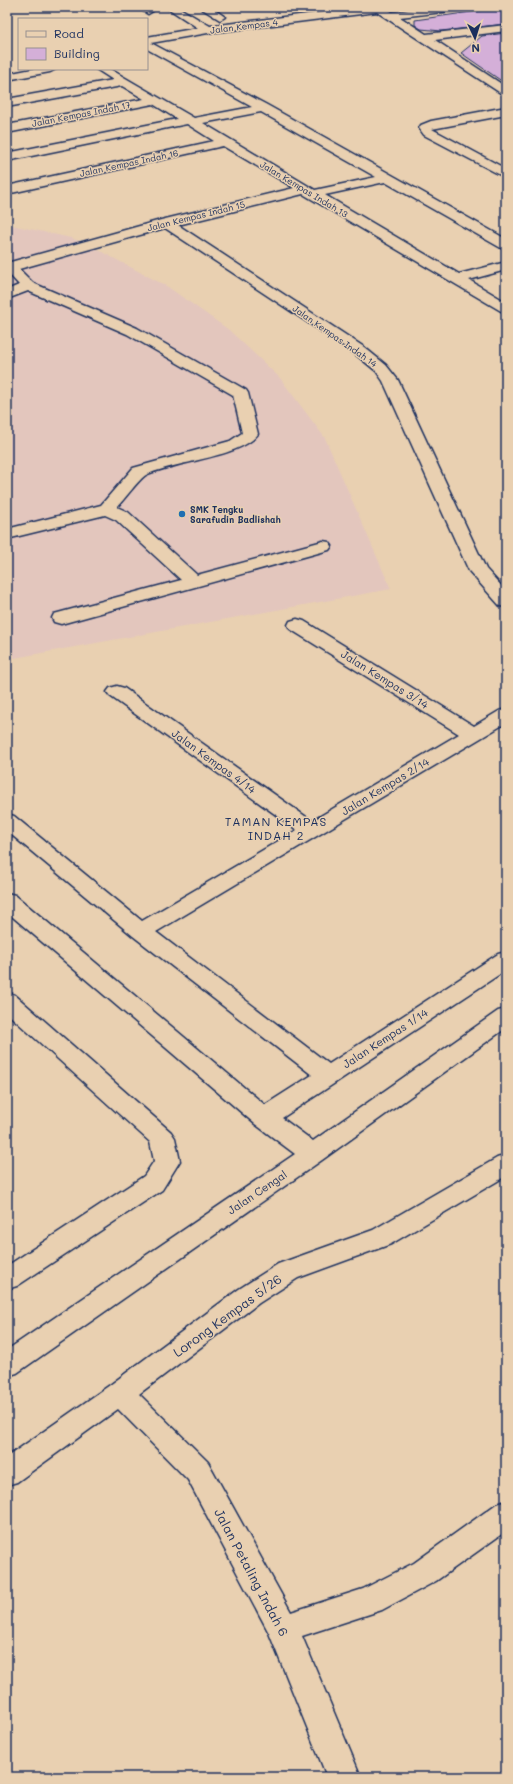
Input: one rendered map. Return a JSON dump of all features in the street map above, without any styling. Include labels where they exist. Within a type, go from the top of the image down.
[{"type":"street","points":[[171,7],[208,30]]},
{"type":"street","name":"Jalan Kempas 4","points":[[192,20],[224,17],[204,7]]},
{"type":"street","name":"Jalan Kempas 4","points":[[267,12],[306,7]]},
{"type":"street","name":"Jalan Kempas 4","points":[[148,40],[208,30],[386,10],[460,7]]},
{"type":"street","points":[[386,10],[423,38],[506,92]]},
{"type":"street","points":[[423,38],[506,28]]},
{"type":"street","points":[[434,45],[506,36]]},
{"type":"street","points":[[148,46],[263,108],[506,245]]},
{"type":"street","points":[[7,77],[45,70]]},
{"type":"street","name":"Jalan Kempas Indah 13","points":[[104,70],[506,308]]},
{"type":"street","points":[[7,103],[124,82]]},
{"type":"street","name":"Jalan Kempas Indah 17","points":[[7,129],[155,100]]},
{"type":"street","points":[[7,157],[263,108]]},
{"type":"street","points":[[506,111],[431,125],[425,128],[428,132],[506,174]]},
{"type":"street","name":"Jalan Kempas Indah 16","points":[[7,190],[225,142]]},
{"type":"street","points":[[492,166],[506,164]]},
{"type":"street","points":[[20,176],[33,184]]},
{"type":"street","name":"Jalan Kempas Indah 15","points":[[28,286],[10,267],[87,244],[166,223],[310,192],[387,178]]},
{"type":"street","name":"Jalan Kempas Indah 14","points":[[166,223],[358,350],[381,368],[390,380],[478,571],[506,602]]},
{"type":"street","points":[[456,278],[506,266]]},
{"type":"street","points":[[7,295],[28,286],[132,331],[240,394],[250,434],[236,444],[140,472],[107,509],[7,534]]},
{"type":"street","points":[[107,509],[122,516],[194,582]]},
{"type":"street","points":[[61,618],[323,546]]},
{"type":"street","name":"Jalan Kempas 3/14","points":[[296,625],[473,734]]},
{"type":"street","name":"Jalan Kempas 4/14","points":[[117,692],[311,830]]},
{"type":"street","name":"Jalan Kempas 2/14","points":[[140,932],[506,715]]},
{"type":"street","points":[[7,820],[140,932],[328,1075]]},
{"type":"street","points":[[7,900],[264,1118],[313,1154]]},
{"type":"street","name":"Jalan Kempas 1/14","points":[[264,1118],[506,959]]},
{"type":"street","points":[[7,1000],[162,1138],[167,1161],[153,1183],[7,1279]]},
{"type":"street","name":"Jalan Cengal","points":[[7,1364],[144,1268],[313,1154],[506,1017]]},
{"type":"street","name":"Lorong Kempas 5/26","points":[[7,1473],[120,1393],[249,1296],[288,1271],[382,1236],[506,1164]]},
{"type":"street","name":"Jalan Petaling Indah 6","points":[[120,1393],[198,1471],[283,1628],[344,1777]]},
{"type":"street","points":[[283,1628],[371,1600],[425,1572],[506,1514]]},
{"type":"shaded area","name":"SMK Tengku Sarafudin Badlishah","points":[[7,224],[71,238],[87,244],[168,287],[229,330],[280,378],[325,438],[391,589],[9,659],[7,654]]},
{"type":"building","points":[[506,7],[506,24],[441,31],[421,29],[415,25],[415,20]]},
{"type":"building","points":[[506,33],[506,84],[461,53],[482,36]]},
{"type":"place","name":"SMK Tengku Sarafudin Badlishah","points":[[182,514]]},
{"type":"district","name":"TAMAN KEMPAS INDAH 2","points":[[276,828]]}]
